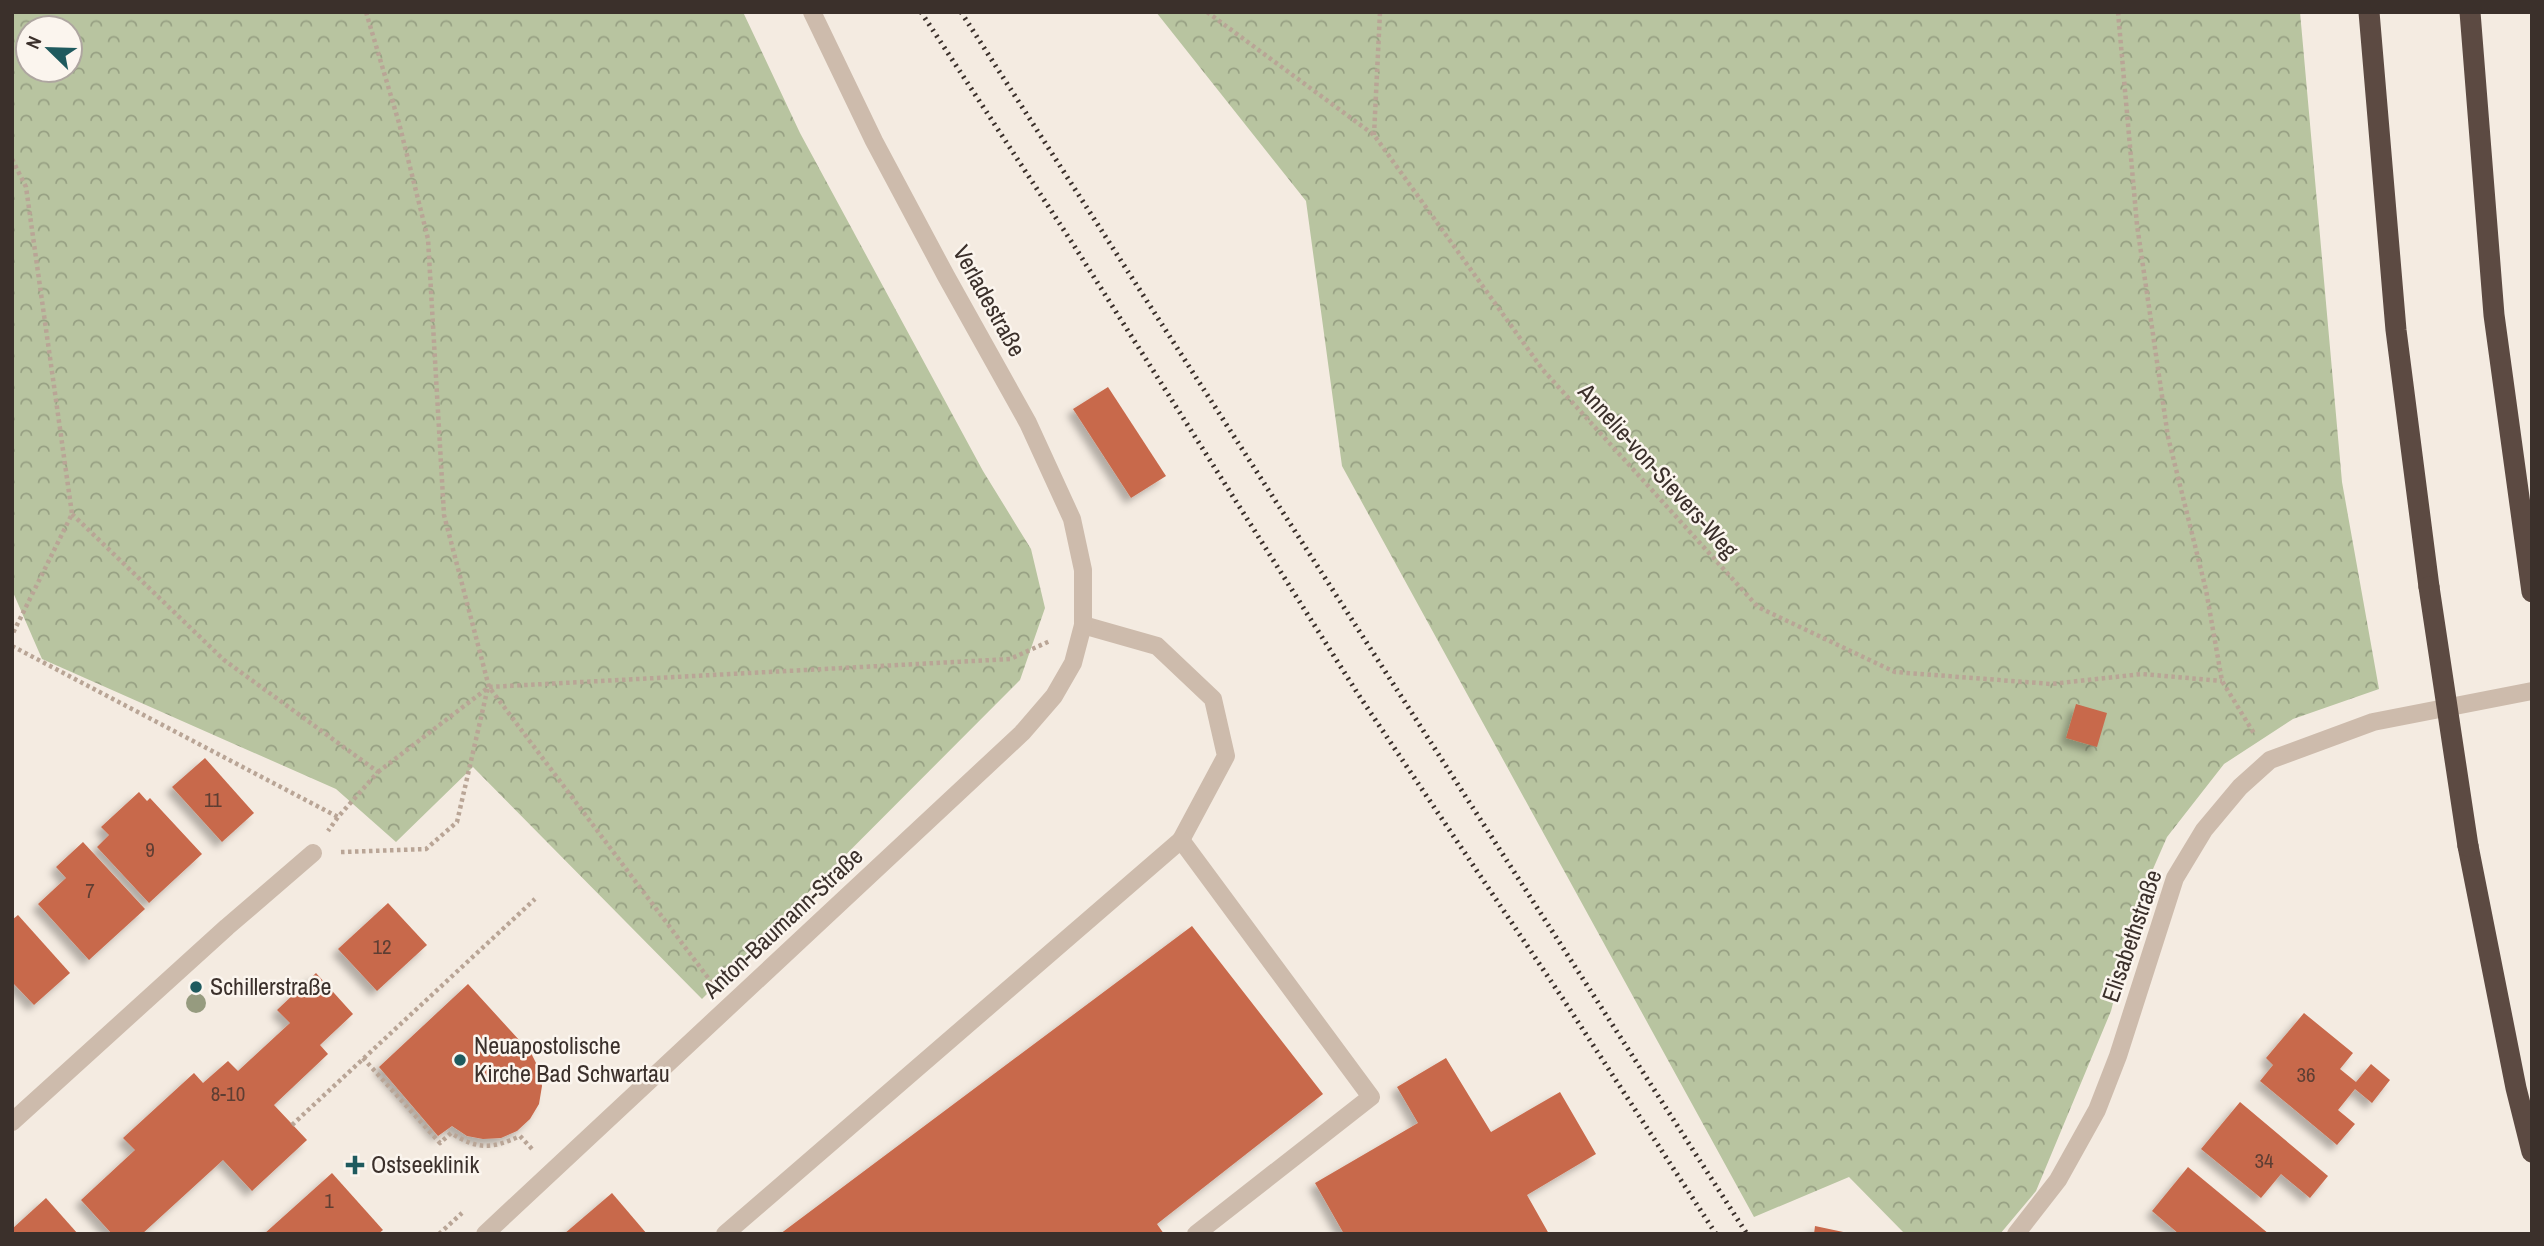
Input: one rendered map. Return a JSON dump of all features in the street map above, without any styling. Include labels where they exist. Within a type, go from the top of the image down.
[{"type":"highway","points":[[2369,12],[2396,330],[2429,587],[2468,846],[2516,1088],[2532,1153]]},
{"type":"highway","points":[[2470,12],[2494,315],[2532,592]]},
{"type":"street","name":"Verladestraße","points":[[812,12],[874,141],[1028,423],[1072,519],[1083,570],[1083,625]]},
{"type":"street","points":[[725,1234],[1181,840],[1226,756],[1213,699],[1157,646],[1083,625]]},
{"type":"street","name":"Anton-Baumann-Straße","points":[[485,1234],[1022,733],[1054,695],[1073,663],[1083,625]]},
{"type":"street","name":"Elisabethstraße","points":[[2015,1234],[2059,1180],[2097,1110],[2119,1056],[2175,878],[2204,830],[2240,787],[2270,760],[2373,722],[2532,691]]},
{"type":"street","points":[[1181,840],[1371,1097],[1196,1234]]},
{"type":"street","points":[[12,1122],[227,927],[313,853]]},
{"type":"path","points":[[366,12],[399,123],[429,239],[444,515],[489,687],[730,1006]]},
{"type":"path","name":"Annelie-von-Sievers-Weg","points":[[1207,12],[1374,135],[1543,370],[1758,607],[1895,672],[2051,684],[2142,674],[2222,681]]},
{"type":"path","points":[[1374,135],[1380,12]]},
{"type":"path","points":[[2118,12],[2137,225],[2168,438],[2206,590],[2222,681],[2270,760]]},
{"type":"path","points":[[12,159],[26,187],[72,514],[12,635]]},
{"type":"path","points":[[72,514],[223,660],[379,772]]},
{"type":"path","points":[[12,646],[338,817],[379,772],[489,687],[1010,659],[1083,625]]},
{"type":"path","points":[[313,853],[426,849],[457,822],[489,687]]},
{"type":"path","points":[[292,1125],[534,899]]},
{"type":"path","points":[[363,1058],[440,1143],[451,1133],[465,1142],[482,1147],[502,1144],[520,1136],[532,1149]]},
{"type":"green space","points":[[12,12],[743,12],[800,133],[983,471],[1031,549],[1045,608],[1020,680],[702,999],[473,767],[396,842],[336,789],[42,659],[12,590]]},
{"type":"green space","points":[[1156,12],[2300,12],[2342,482],[2379,689],[2293,719],[2224,764],[2167,837],[2139,901],[2111,1011],[2036,1191],[2000,1234],[1905,1234],[1849,1177],[1754,1217],[1342,466],[1306,201]]},
{"type":"building","points":[[1108,387],[1166,476],[1131,498],[1073,409]]},
{"type":"building","points":[[2076,704],[2107,713],[2097,747],[2066,738]]},
{"type":"building","points":[[205,758],[254,813],[222,842],[172,787]]},
{"type":"building","points":[[139,792],[147,801],[150,798],[202,854],[149,903],[97,847],[109,835],[101,827]]},
{"type":"building","points":[[83,842],[145,909],[89,960],[38,904],[66,878],[56,867]]},
{"type":"building","points":[[388,903],[427,945],[377,991],[338,949]]},
{"type":"building","points":[[18,915],[70,973],[34,1005],[12,982],[12,920]]},
{"type":"building","points":[[1192,926],[1323,1094],[1157,1224],[1164,1234],[780,1234]]},
{"type":"building","points":[[316,973],[353,1014],[320,1045],[328,1054],[274,1105],[307,1140],[252,1191],[223,1160],[142,1234],[112,1234],[81,1200],[135,1150],[123,1138],[194,1073],[203,1083],[228,1061],[238,1071],[290,1023],[277,1010]]},
{"type":"building","name":"Neuapostolische Kirche Bad Schwartau","points":[[468,984],[531,1053],[539,1069],[542,1086],[539,1104],[530,1119],[517,1131],[501,1138],[467,1136],[452,1126],[438,1136],[379,1067]]},
{"type":"building","points":[[2304,1013],[2353,1053],[2340,1069],[2356,1082],[2371,1064],[2390,1080],[2372,1103],[2355,1089],[2338,1110],[2355,1124],[2337,1145],[2260,1081],[2273,1065],[2266,1058]]},
{"type":"building","points":[[1446,1058],[1491,1132],[1560,1092],[1596,1154],[1527,1195],[1549,1234],[1344,1234],[1315,1183],[1418,1123],[1397,1087]]},
{"type":"building","points":[[2240,1102],[2328,1176],[2310,1198],[2281,1174],[2261,1198],[2201,1149]]},
{"type":"building","points":[[2188,1167],[2269,1234],[2179,1234],[2152,1211]]},
{"type":"building","points":[[332,1173],[383,1230],[378,1234],[264,1234]]},
{"type":"building","points":[[612,1193],[647,1234],[564,1234]]},
{"type":"building","points":[[46,1198],[78,1234],[12,1234],[12,1229]]},
{"type":"building","points":[[1815,1226],[1848,1233],[1848,1234],[1814,1234]]},
{"type":"railway","points":[[921,12],[1073,244],[1358,694],[1563,999],[1716,1234]]},
{"type":"railway","points":[[961,12],[1747,1234]]},
{"type":"place","name":"Schillerstraße","points":[[196,987]]},
{"type":"place","name":"Neuapostolische Kirche Bad Schwartau","points":[[460,1060]]},
{"type":"place","name":"Ostseeklinik","points":[[355,1165]]}]
